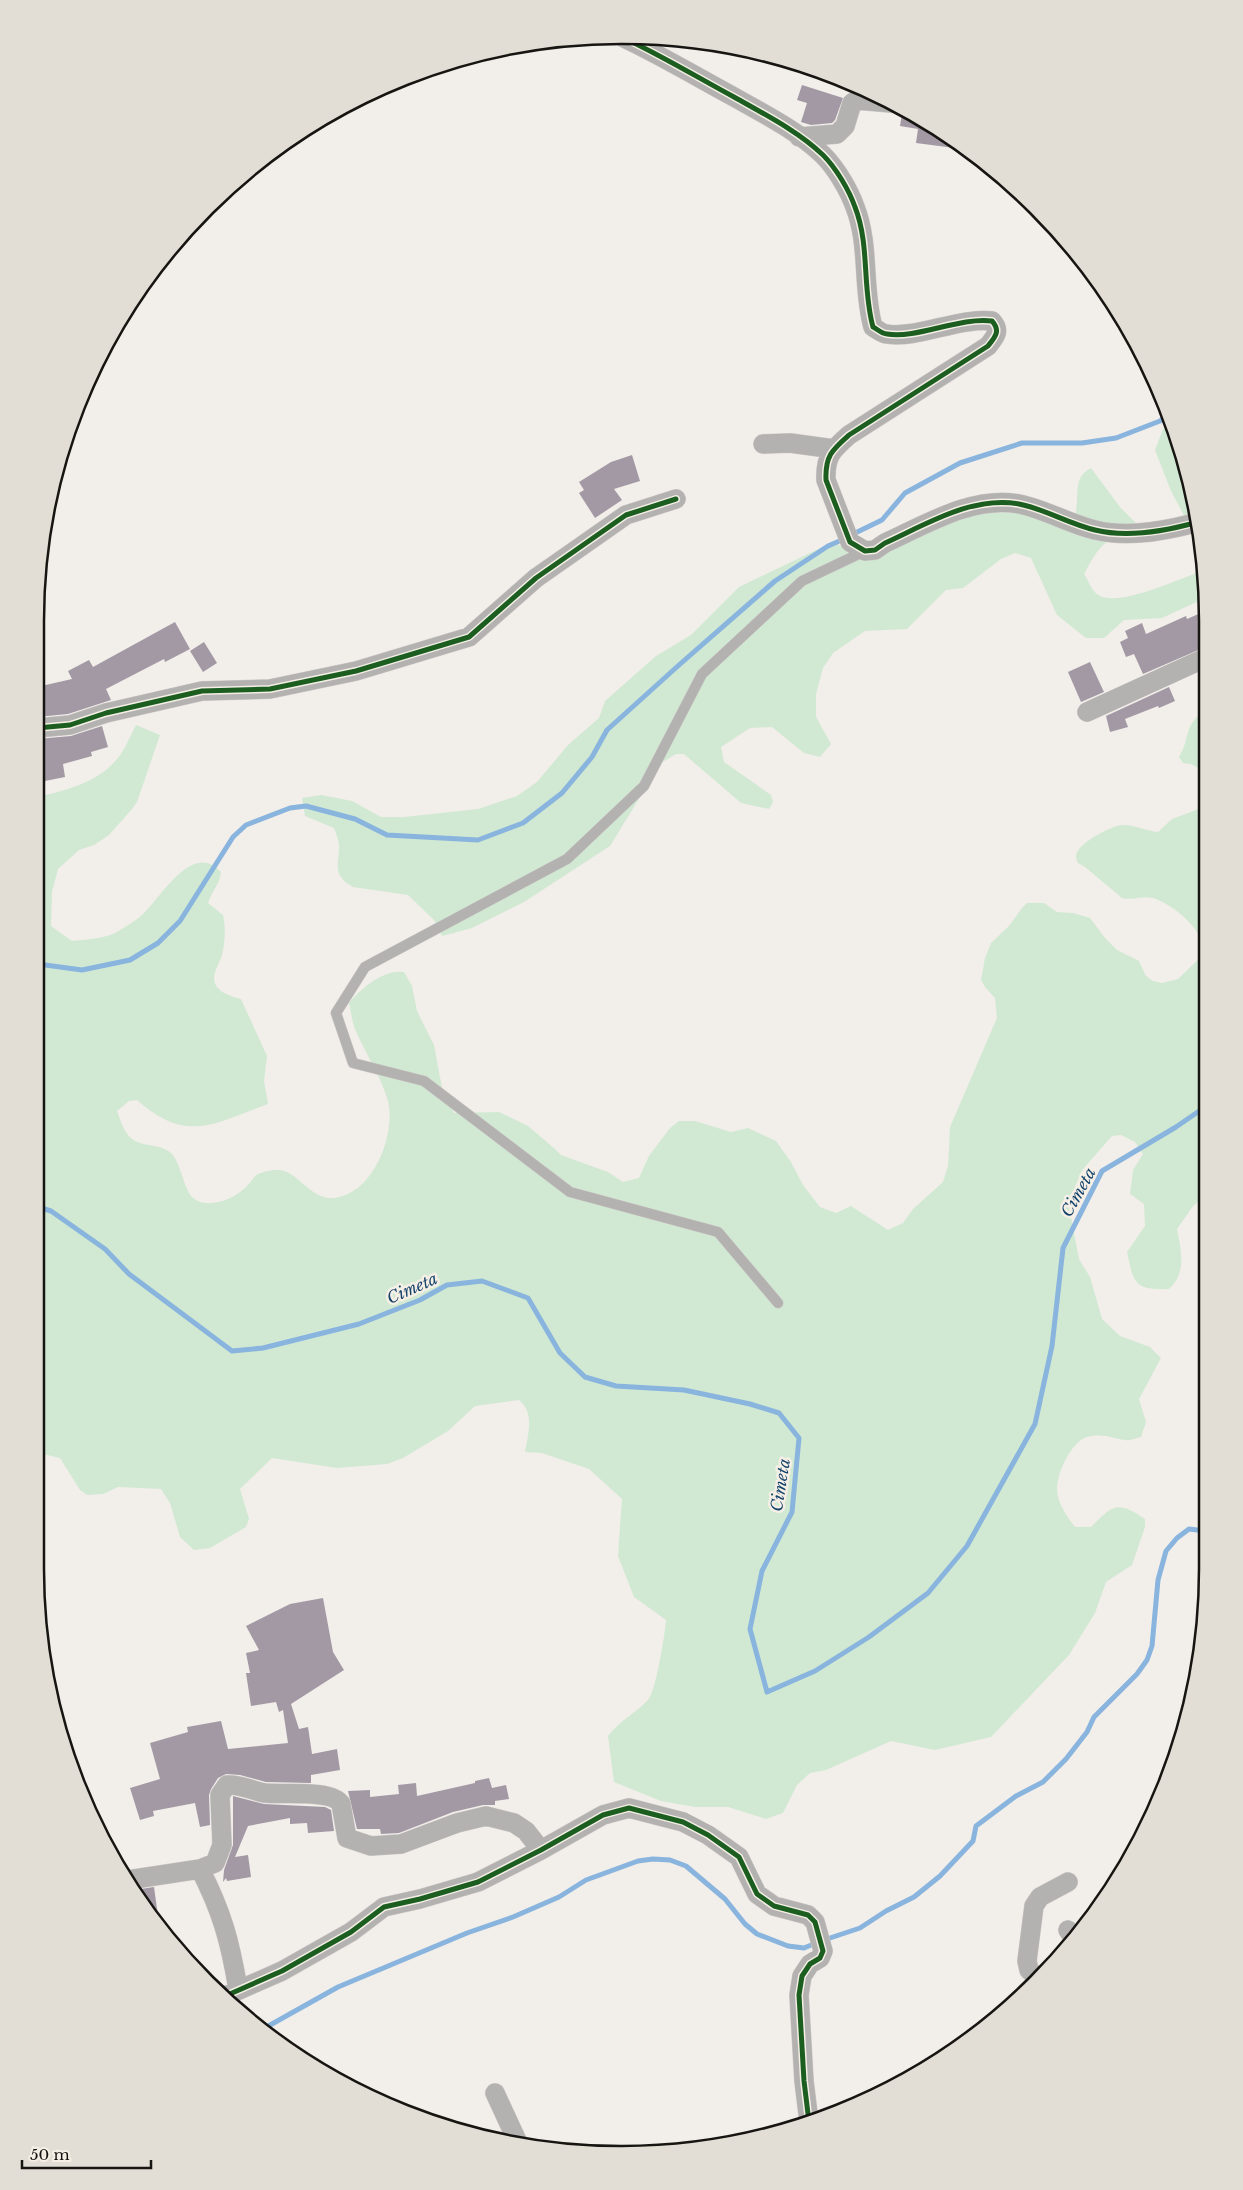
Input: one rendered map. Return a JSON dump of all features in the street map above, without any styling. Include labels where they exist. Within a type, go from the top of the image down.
[{"type":"street","points":[[638,44],[671,60],[772,118],[824,156],[856,207],[865,251],[868,310],[873,326],[886,334],[908,333],[980,320],[992,321],[997,326],[997,332],[988,346],[849,435],[834,449],[827,462],[826,480],[850,542],[866,551],[875,550],[884,543],[962,509],[988,504],[1018,504],[1096,530],[1136,533],[1190,524]]},
{"type":"street","points":[[799,137],[837,134],[845,126],[852,103],[857,100],[873,101]]},
{"type":"street","points":[[763,444],[790,443],[834,449]]},
{"type":"street","points":[[44,727],[70,725],[106,713],[202,691],[270,689],[356,672],[469,636],[536,578],[626,515],[676,499]]},
{"type":"street","points":[[1087,712],[1199,661]]},
{"type":"street","points":[[135,1879],[200,1868],[215,1863],[222,1846],[220,1795],[227,1785],[236,1784],[266,1793],[325,1796],[338,1799],[341,1804],[347,1838],[371,1846],[401,1844],[457,1823],[486,1816],[514,1823],[526,1831],[541,1850]]},
{"type":"street","points":[[230,1993],[282,1971],[350,1932],[384,1907],[420,1899],[478,1882],[541,1850],[603,1815],[629,1808],[683,1822],[708,1835],[739,1857],[757,1894],[774,1906],[808,1915],[815,1922],[823,1950],[820,1958],[810,1964],[802,1976],[799,1995],[804,2081],[808,2116]]},
{"type":"street","points":[[200,1868],[215,1898],[226,1927],[230,1993]]},
{"type":"street","points":[[1033,1974],[1029,1970],[1027,1961],[1034,1906],[1040,1897],[1068,1882]]},
{"type":"street","points":[[495,2093],[515,2136]]},
{"type":"lane","points":[[778,1303],[718,1232],[570,1192],[424,1081],[353,1063],[336,1014],[365,967],[567,859],[644,786],[702,674],[802,581],[866,551]]},
{"type":"green space","points":[[1166,428],[1180,472],[1191,529],[1171,491],[1155,450],[1163,429]]},
{"type":"green space","points":[[1091,468],[1120,507],[1139,526],[1111,539],[1095,555],[1084,574],[1095,592],[1106,598],[1131,596],[1197,573],[1198,601],[1162,618],[1124,620],[1104,638],[1086,638],[1057,615],[1031,558],[1015,553],[1001,559],[963,588],[946,590],[907,629],[865,631],[833,653],[823,668],[816,694],[816,717],[831,744],[820,757],[804,753],[772,727],[750,728],[721,747],[724,762],[771,795],[773,802],[769,809],[741,803],[684,754],[676,754],[661,763],[610,846],[524,902],[472,928],[442,936],[434,920],[408,895],[353,887],[341,878],[338,868],[339,844],[334,828],[305,816],[302,798],[321,795],[352,801],[381,817],[404,817],[478,809],[517,796],[537,782],[568,745],[599,718],[605,701],[656,656],[691,635],[739,587],[833,542],[854,553],[868,549],[918,516],[1014,512],[1071,526],[1076,513],[1079,481],[1085,472]]},
{"type":"green space","points":[[1199,715],[1199,768],[1191,764],[1183,763],[1179,757],[1192,723]]},
{"type":"green space","points":[[136,725],[160,735],[137,802],[132,809],[109,835],[94,845],[79,850],[58,869],[52,892],[51,926],[72,941],[108,936],[142,915],[168,885],[188,867],[199,863],[210,864],[221,872],[208,903],[223,915],[225,925],[223,950],[215,972],[215,983],[224,993],[241,999],[267,1056],[264,1081],[268,1104],[216,1123],[201,1126],[186,1126],[171,1122],[155,1114],[137,1100],[129,1101],[117,1111],[125,1130],[133,1139],[144,1144],[162,1148],[172,1154],[190,1194],[193,1198],[205,1203],[220,1202],[234,1196],[258,1174],[269,1171],[284,1171],[291,1174],[318,1195],[326,1198],[335,1198],[349,1194],[371,1174],[385,1145],[390,1114],[388,1101],[381,1083],[355,1029],[349,1003],[373,981],[388,973],[404,972],[412,986],[417,1011],[434,1045],[442,1088],[454,1113],[499,1112],[528,1126],[561,1155],[608,1172],[623,1182],[639,1178],[649,1156],[670,1128],[679,1121],[695,1121],[731,1132],[748,1128],[776,1141],[791,1162],[803,1185],[820,1207],[836,1213],[851,1206],[888,1230],[903,1223],[913,1209],[943,1182],[948,1166],[950,1127],[997,1018],[995,998],[981,980],[985,958],[991,943],[1009,926],[1027,903],[1044,903],[1057,912],[1073,913],[1090,918],[1117,950],[1139,961],[1146,976],[1153,981],[1162,983],[1178,979],[1199,959],[1199,1201],[1193,1206],[1177,1229],[1181,1261],[1175,1283],[1169,1289],[1149,1288],[1138,1283],[1132,1271],[1127,1252],[1145,1226],[1144,1204],[1130,1194],[1133,1170],[1143,1154],[1135,1142],[1121,1135],[1112,1136],[1083,1169],[1068,1202],[1079,1259],[1090,1277],[1102,1319],[1120,1336],[1150,1347],[1161,1358],[1139,1399],[1146,1422],[1141,1437],[1127,1440],[1098,1436],[1087,1437],[1081,1440],[1070,1451],[1062,1467],[1057,1494],[1063,1509],[1075,1527],[1091,1527],[1110,1510],[1121,1507],[1145,1519],[1145,1527],[1132,1565],[1106,1582],[1095,1613],[1069,1655],[991,1737],[935,1750],[891,1741],[826,1770],[810,1773],[797,1785],[783,1813],[766,1819],[728,1807],[695,1807],[661,1801],[614,1782],[608,1736],[618,1725],[643,1705],[651,1695],[660,1662],[666,1620],[634,1597],[618,1556],[622,1499],[589,1469],[542,1453],[525,1452],[529,1431],[529,1417],[524,1405],[519,1400],[475,1406],[448,1431],[403,1458],[387,1464],[337,1468],[272,1458],[240,1489],[249,1519],[246,1527],[210,1548],[194,1550],[180,1537],[170,1503],[161,1489],[118,1487],[103,1494],[87,1495],[80,1490],[60,1458],[44,1454],[44,795],[91,780],[110,767],[125,747]]},
{"type":"green space","points":[[1199,809],[1199,935],[1184,917],[1161,901],[1145,897],[1122,898],[1078,863],[1076,859],[1078,851],[1082,846],[1095,836],[1111,828],[1127,825],[1158,832],[1172,819]]},
{"type":"building","points":[[802,85],[843,98],[835,120],[832,123],[811,125],[801,122],[807,103],[797,100]]},
{"type":"building","points":[[902,116],[951,148],[916,143],[918,129],[900,126]]},
{"type":"building","points":[[632,455],[640,481],[614,489],[622,500],[595,518],[579,493],[584,490],[579,482],[611,462]]},
{"type":"building","points":[[1199,614],[1199,650],[1143,674],[1134,654],[1126,657],[1120,642],[1128,638],[1125,631],[1142,623],[1146,634],[1186,616],[1187,619]]},
{"type":"building","points":[[175,622],[190,649],[165,662],[164,659],[106,689],[111,700],[68,714],[44,716],[44,685],[72,679],[68,671],[89,660],[93,667]]},
{"type":"building","points":[[204,642],[217,663],[203,672],[190,651]]},
{"type":"building","points":[[1090,662],[1104,692],[1081,702],[1068,672]]},
{"type":"building","points":[[1169,687],[1175,701],[1125,719],[1128,727],[1110,732],[1106,716]]},
{"type":"building","points":[[102,726],[108,747],[91,752],[92,756],[63,764],[65,777],[44,781],[44,738],[71,736]]},
{"type":"building","points":[[323,1598],[333,1652],[344,1670],[291,1704],[299,1729],[308,1727],[312,1754],[337,1749],[340,1770],[311,1775],[311,1783],[266,1782],[240,1775],[226,1774],[218,1778],[209,1795],[210,1825],[200,1827],[195,1803],[153,1811],[154,1816],[140,1820],[130,1788],[160,1779],[150,1743],[188,1732],[187,1727],[221,1721],[228,1749],[288,1743],[283,1710],[279,1712],[276,1702],[251,1706],[246,1673],[250,1673],[246,1653],[259,1650],[246,1626],[290,1604]]},
{"type":"building","points":[[489,1778],[492,1788],[506,1785],[509,1799],[495,1801],[495,1805],[483,1805],[453,1812],[399,1833],[381,1834],[380,1829],[357,1829],[348,1791],[370,1790],[370,1797],[399,1794],[398,1785],[416,1783],[417,1796]]},
{"type":"building","points":[[233,1796],[264,1804],[325,1807],[331,1810],[334,1831],[308,1833],[307,1823],[290,1824],[290,1818],[248,1826],[235,1857],[248,1855],[251,1877],[227,1881],[226,1878],[223,1882],[224,1870],[233,1845]]},
{"type":"building","points":[[154,1887],[158,1912],[141,1889]]},
{"type":"waterway","points":[[851,535],[882,520],[905,493],[960,463],[1022,443],[1082,443],[1116,438],[1162,419]]},
{"type":"waterway","points":[[44,965],[82,970],[130,960],[158,943],[180,921],[233,837],[246,825],[290,808],[306,806],[355,819],[387,835],[478,840],[523,823],[562,793],[592,757],[607,730],[679,665],[775,581],[828,546],[844,539]]},
{"type":"waterway","name":"Cimeta","points":[[44,1209],[51,1211],[105,1249],[129,1274],[232,1351],[263,1348],[359,1324],[420,1300],[447,1285],[482,1281],[528,1298],[560,1353],[585,1377],[616,1386],[684,1390],[750,1404],[779,1413],[799,1438],[792,1512],[762,1571],[750,1629],[767,1692],[815,1671],[869,1637],[928,1593],[967,1546],[1035,1424],[1052,1346],[1063,1248],[1102,1171],[1199,1111]]},
{"type":"waterway","points":[[824,1940],[860,1928],[886,1911],[914,1897],[940,1876],[973,1841],[976,1826],[1016,1796],[1043,1782],[1066,1759],[1087,1732],[1094,1717],[1137,1674],[1147,1660],[1152,1646],[1158,1580],[1166,1551],[1177,1538],[1189,1529],[1199,1530]]},
{"type":"waterway","points":[[269,2026],[338,1987],[467,1933],[513,1917],[559,1897],[586,1880],[638,1861],[653,1859],[670,1860],[686,1866],[725,1899],[745,1924],[757,1934],[788,1946],[804,1948],[816,1943]]},
{"type":"cycle path","points":[[637,44],[780,123],[803,138],[828,160],[846,187],[860,221],[873,327],[885,334],[899,335],[966,322],[992,321],[995,325],[997,331],[988,346],[849,435],[831,454],[828,459],[826,480],[850,542],[865,551],[875,550],[885,543],[950,513],[984,504],[1002,502],[1029,506],[1085,527],[1108,532],[1147,532],[1190,524]]},
{"type":"cycle path","points":[[44,727],[70,725],[106,713],[202,691],[270,689],[356,671],[469,637],[536,578],[626,515],[676,499]]},
{"type":"cycle path","points":[[231,1994],[282,1971],[351,1932],[384,1907],[420,1899],[478,1882],[541,1850],[603,1815],[629,1808],[683,1822],[708,1835],[739,1857],[757,1894],[774,1906],[808,1915],[815,1922],[823,1951],[820,1958],[810,1964],[802,1976],[799,1995],[804,2081],[808,2116]]}]
